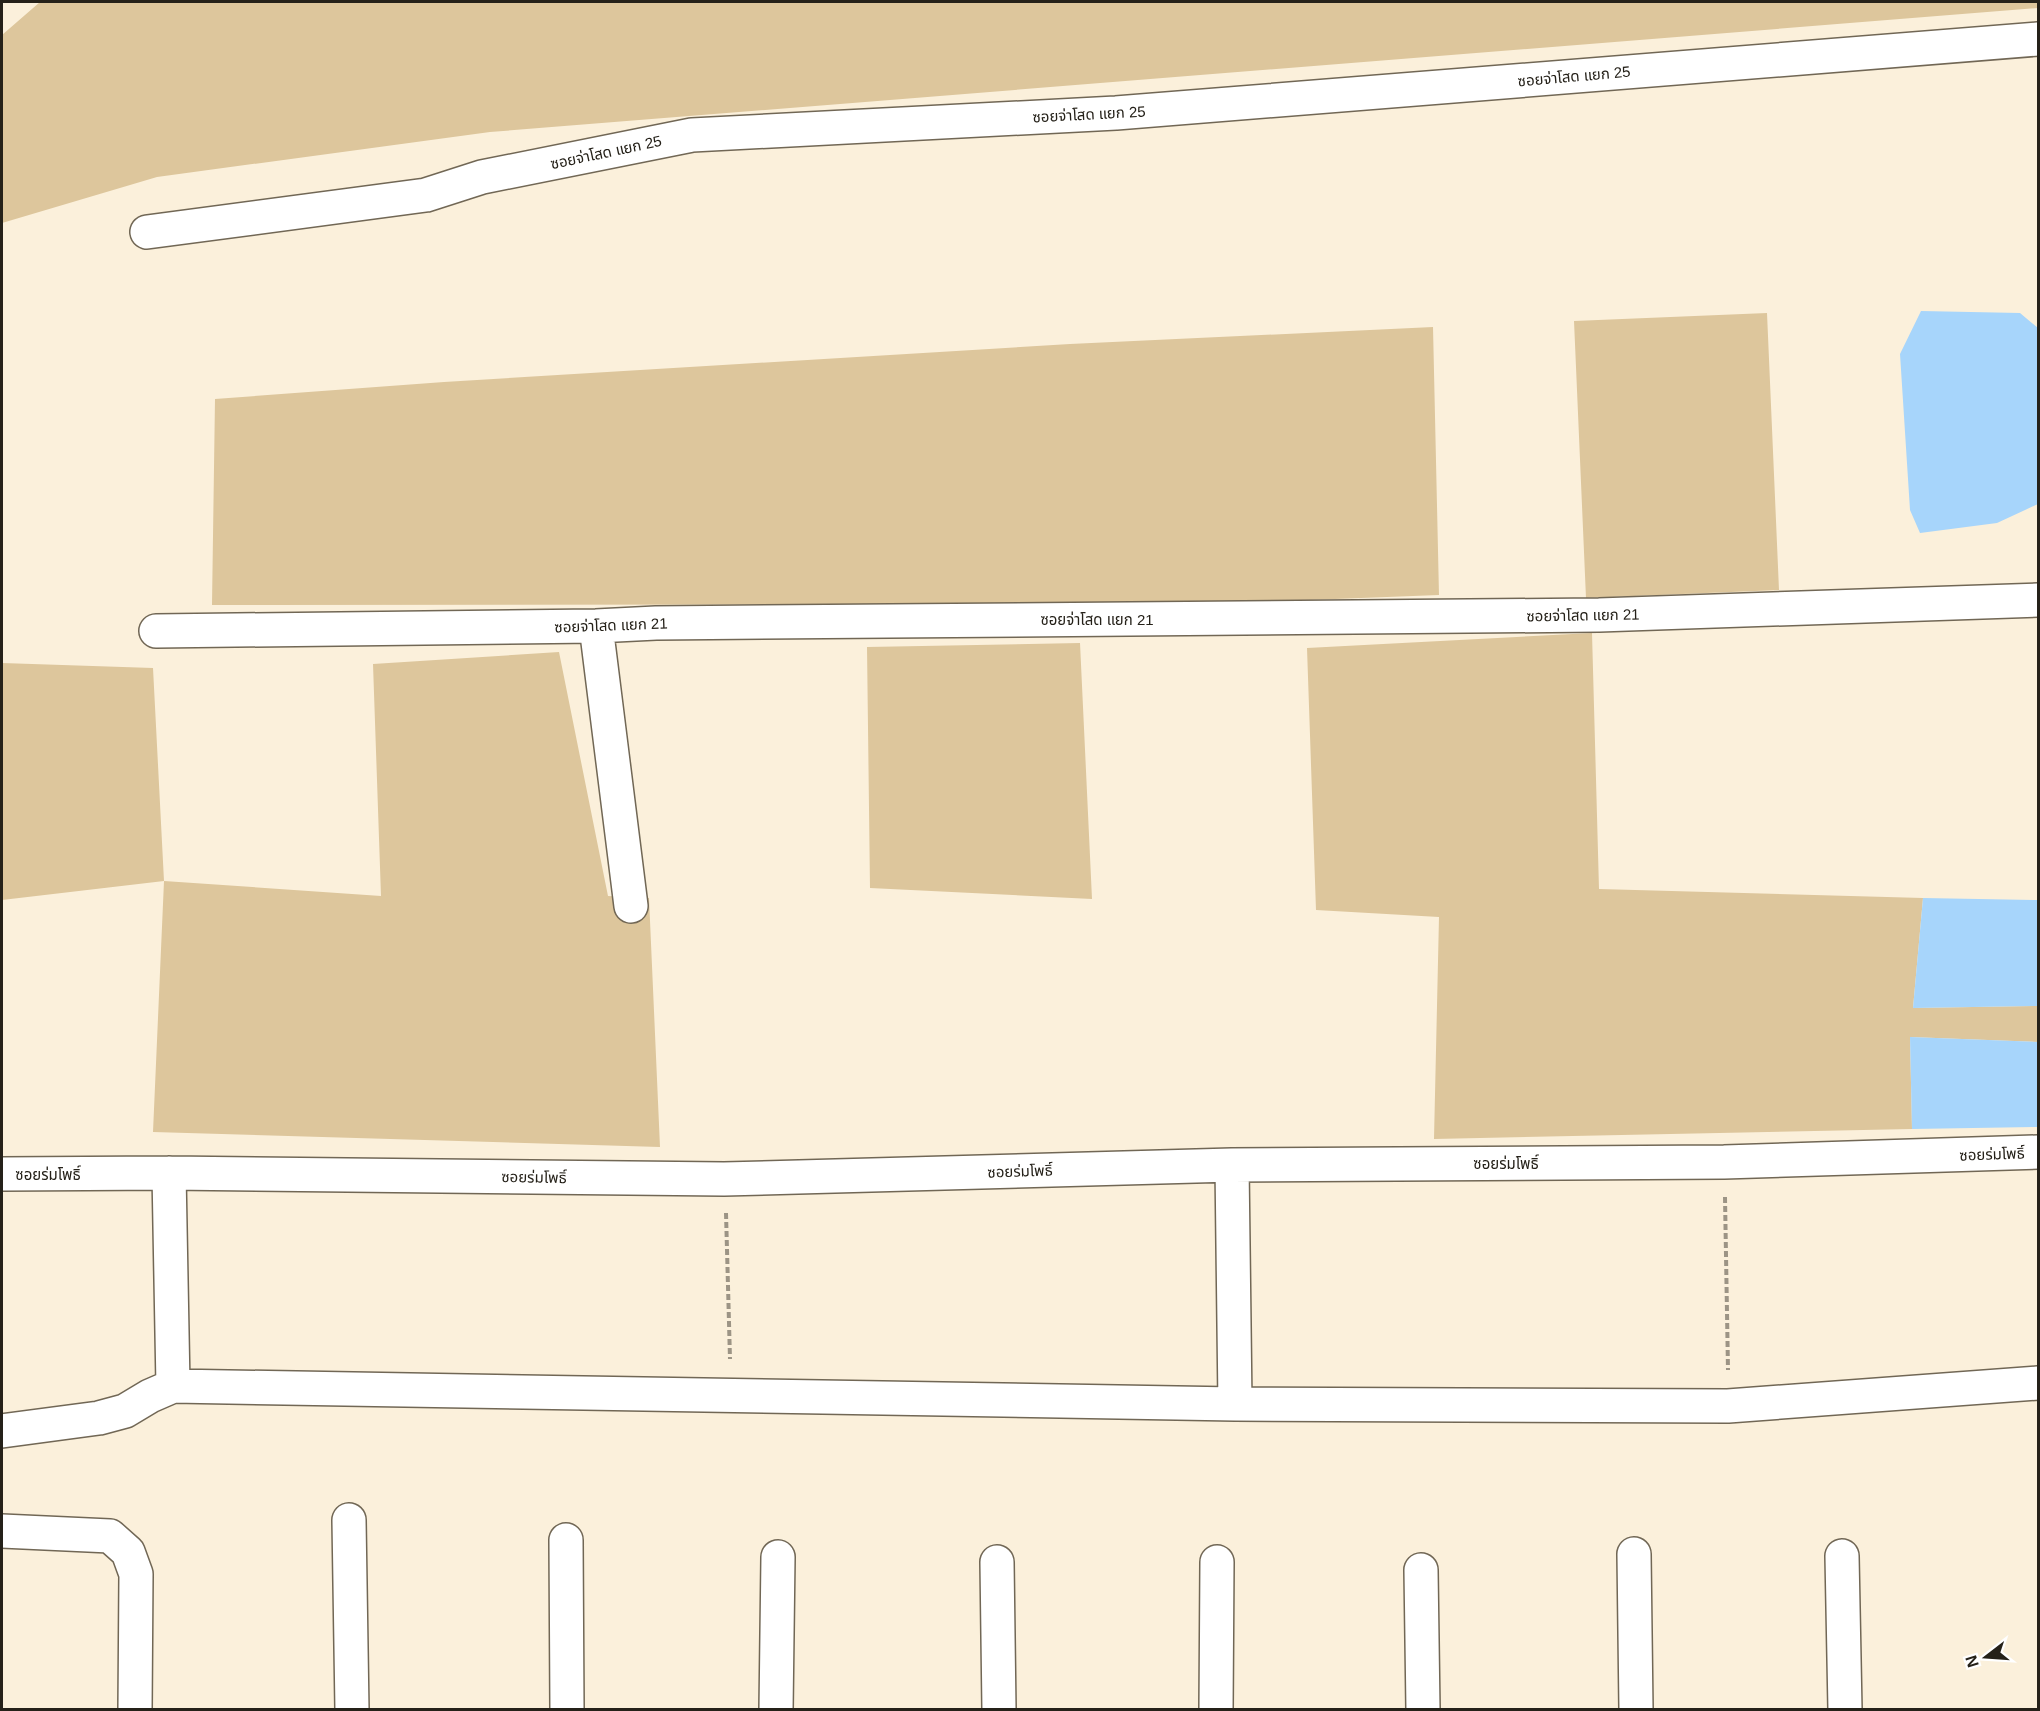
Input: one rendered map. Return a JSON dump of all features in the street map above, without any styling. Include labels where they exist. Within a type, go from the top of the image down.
[{"type":"street","name":"ซอยจ่าโสด แยก 25","points":[[147,232],[426,195],[482,177],[692,135],[1116,113],[2038,39]]},
{"type":"street","name":"ซอยจ่าโสด แยก 21","points":[[156,632],[596,627],[668,623],[1599,615],[2038,600]]},
{"type":"street","points":[[596,627],[631,906]]},
{"type":"street","name":"ซอยร่มโพธิ์","points":[[7,1174],[169,1173],[724,1179],[1232,1165],[1724,1161],[2038,1152]]},
{"type":"street","points":[[1232,1165],[1234,1404]]},
{"type":"street","points":[[169,1173],[173,1386]]},
{"type":"street","points":[[2,1431],[99,1418],[125,1411],[173,1386],[1234,1404],[1728,1406],[2038,1383]]},
{"type":"street","points":[[349,1520],[352,1710]]},
{"type":"street","points":[[2,1531],[110,1536],[128,1552],[136,1574],[135,1710]]},
{"type":"street","points":[[566,1540],[567,1710]]},
{"type":"street","points":[[1634,1554],[1636,1710]]},
{"type":"street","points":[[1842,1556],[1845,1710]]},
{"type":"street","points":[[776,1710],[778,1557]]},
{"type":"street","points":[[997,1562],[999,1710]]},
{"type":"street","points":[[1216,1710],[1217,1562]]},
{"type":"street","points":[[1421,1570],[1423,1710]]},
{"type":"path","points":[[1724,1161],[1728,1406]]},
{"type":"path","points":[[724,1179],[731,1396]]},
{"type":"shaded area","points":[[40,2],[2038,2],[2038,8],[490,132],[157,177],[2,223],[2,35]]},
{"type":"shaded area","points":[[1767,313],[1779,590],[1586,598],[1574,321]]},
{"type":"shaded area","points":[[1433,327],[1439,595],[1205,604],[212,605],[215,399],[444,382],[1070,344]]},
{"type":"shaded area","points":[[1592,633],[1599,889],[1923,898],[1913,1008],[2038,1006],[2038,1042],[1910,1037],[1912,1129],[1434,1139],[1439,917],[1316,910],[1307,648]]},
{"type":"shaded area","points":[[1080,643],[1092,899],[870,888],[867,647]]},
{"type":"shaded area","points":[[559,652],[608,896],[649,898],[660,1147],[153,1132],[164,881],[381,896],[373,664]]},
{"type":"shaded area","points":[[2,663],[153,668],[164,881],[2,900]]},
{"type":"water","points":[[1921,311],[2020,313],[2038,328],[2038,504],[1997,523],[1920,533],[1910,510],[1900,354]]},
{"type":"water","points":[[1923,898],[2038,900],[2038,1006],[1913,1008]]},
{"type":"water","points":[[1910,1037],[2038,1042],[2038,1127],[1912,1129]]}]
